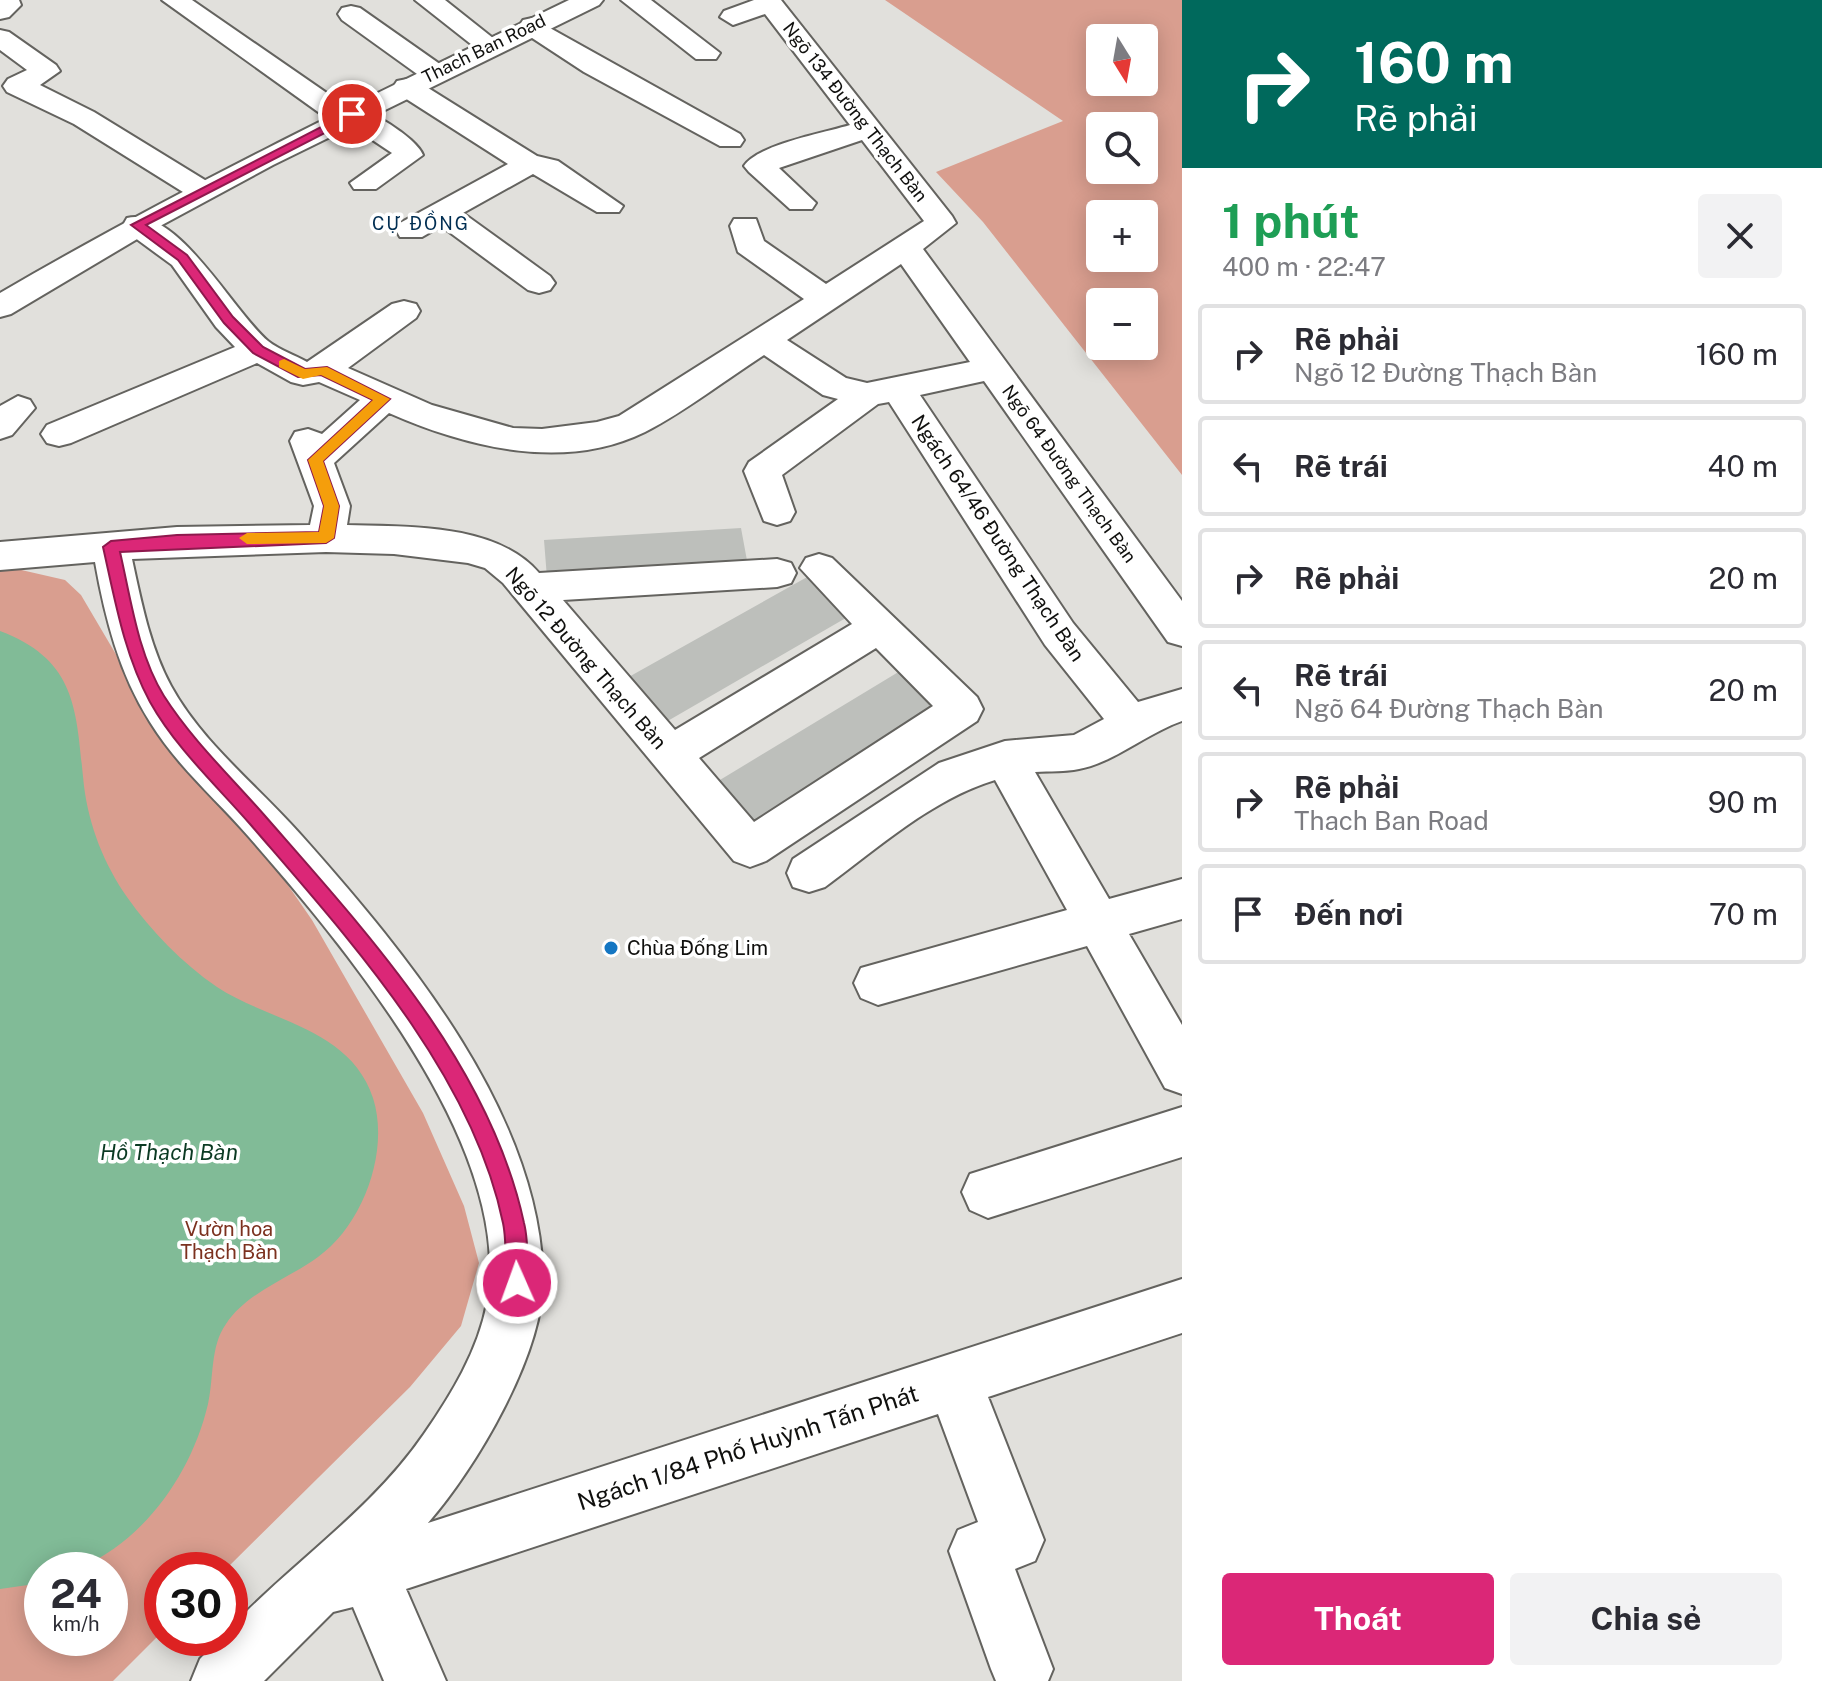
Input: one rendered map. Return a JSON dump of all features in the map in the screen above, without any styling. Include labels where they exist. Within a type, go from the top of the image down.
[{"type":"street","points":[[0,11],[8,5],[6,0]]},
{"type":"street","points":[[175,0],[348,116],[406,149],[408,155],[365,183]]},
{"type":"street","points":[[428,0],[490,46]]},
{"type":"street","points":[[634,0],[649,23],[706,53]]},
{"type":"street","name":"Thach Ban Road","points":[[0,307],[202,191],[577,2]]},
{"type":"street","points":[[733,17],[769,2]]},
{"type":"street","name":"Ngõ 134 Đường Thạch Bàn","points":[[769,2],[941,223],[905,247]]},
{"type":"street","points":[[351,14],[434,73]]},
{"type":"street","points":[[532,26],[594,66],[730,140]]},
{"type":"street","points":[[0,38],[46,71],[9,90]]},
{"type":"street","points":[[407,87],[529,164],[548,167],[608,206]]},
{"type":"street","points":[[9,90],[84,118],[202,191]]},
{"type":"street","points":[[801,203],[759,166],[792,151],[869,129]]},
{"type":"street","points":[[411,230],[529,164]]},
{"type":"street","points":[[442,212],[539,283]]},
{"type":"street","points":[[138,225],[183,258],[228,320],[258,350],[303,374],[322,370],[404,311]]},
{"type":"street","points":[[745,226],[749,245],[826,299]]},
{"type":"street","points":[[322,370],[383,399],[489,434],[525,441],[612,431],[660,407],[905,247],[992,368]]},
{"type":"street","points":[[764,340],[835,387],[882,392]]},
{"type":"street","points":[[59,434],[258,350]]},
{"type":"street","name":"Ngõ 64 Đường Thạch Bàn","points":[[882,392],[992,368],[1182,631]]},
{"type":"street","points":[[777,512],[762,471],[882,392]]},
{"type":"street","name":"Ngách 64/46 Đường Thạch Bàn","points":[[882,392],[1059,634],[1131,723]]},
{"type":"street","points":[[326,538],[332,506],[312,451],[383,399]]},
{"type":"street","name":"Ngõ 12 Đường Thạch Bàn","points":[[0,556],[177,541],[326,538],[468,549],[498,558],[530,588],[750,848],[962,709],[879,627]]},
{"type":"street","points":[[111,547],[138,660],[158,700],[187,739],[363,941],[434,1045],[469,1104],[497,1169],[514,1225],[517,1283],[504,1338],[448,1450],[412,1500],[369,1544],[341,1581],[222,1681]]},
{"type":"street","points":[[670,754],[879,627],[819,568]]},
{"type":"street","points":[[530,588],[777,573]]},
{"type":"street","points":[[809,873],[954,775],[1005,758],[1080,752],[1099,744],[1131,723],[1182,705]]},
{"type":"street","points":[[1005,758],[1182,1071]]},
{"type":"street","points":[[878,983],[1182,899]]},
{"type":"street","points":[[988,1192],[1182,1132]]},
{"type":"street","name":"Ngách 1/84 Phố Huỳnh Tấn Phát","points":[[341,1581],[1182,1306]]},
{"type":"street","points":[[954,1381],[1014,1540],[979,1551],[1022,1669]]},
{"type":"street","points":[[341,1581],[415,1681]]},
{"type":"green space","points":[[885,0],[1182,0],[1182,475],[1092,360],[1158,360],[1158,288],[1086,288],[1086,353],[983,222],[936,172],[1063,121]]},
{"type":"green space","name":"Vườn hoa Thạch Bàn","points":[[17,569],[65,580],[81,595],[167,741],[263,849],[312,920],[423,1113],[464,1206],[479,1263],[461,1326],[410,1387],[243,1552],[144,1552],[144,1650],[113,1681],[0,1681],[0,571]]},
{"type":"water","name":"Hồ Thạch Bàn","points":[[0,631],[26,643],[46,658],[69,693],[79,736],[86,801],[94,830],[111,871],[136,910],[179,957],[204,978],[238,999],[328,1041],[346,1056],[362,1075],[373,1098],[378,1141],[369,1185],[360,1207],[334,1243],[318,1257],[245,1303],[226,1324],[217,1342],[201,1429],[191,1454],[163,1501],[126,1540],[108,1552],[24,1552],[24,1586],[0,1589]]},
{"type":"building","points":[[741,528],[748,566],[547,578],[544,540]]},
{"type":"building","points":[[809,576],[851,615],[659,726],[618,683]]},
{"type":"building","points":[[905,668],[952,711],[756,836],[710,786]]},
{"type":"slow traffic","points":[[247,538],[326,538],[332,506],[315,460],[383,399],[322,370],[311,375],[303,374],[284,364]]},
{"type":"place","name":"Chùa Đống Lim","points":[[611,948]]},
{"type":"district","name":"CỰ ĐỒNG","points":[[421,224]]},
{"type":"route","points":[[352,114],[138,225],[183,258],[228,320],[258,350],[303,374],[311,375],[322,370],[383,399],[315,460],[332,506],[326,538],[177,541],[111,547],[124,613],[138,660],[158,700],[187,739],[363,941],[434,1045],[469,1104],[497,1169],[514,1225],[517,1283]]}]
